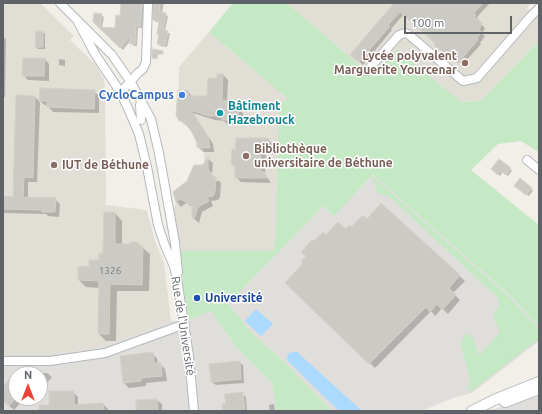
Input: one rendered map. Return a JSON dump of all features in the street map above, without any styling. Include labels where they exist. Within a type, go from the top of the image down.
[{"type":"street","name":"Rue de l'Université","points":[[60,3],[105,47],[122,69],[151,121],[159,153],[177,256],[178,285]]},
{"type":"street","points":[[119,90],[124,89],[143,69],[146,62],[148,3]]},
{"type":"street","points":[[367,71],[399,35],[405,33],[463,81],[477,78],[539,8]]},
{"type":"street","name":"Rue de l'Université","points":[[78,22],[95,54],[119,90],[139,134],[147,166],[158,225],[174,266],[178,285],[194,411]]},
{"type":"street","points":[[140,101],[142,120]]},
{"type":"street","points":[[527,160],[539,170]]},
{"type":"street","points":[[3,361],[50,361],[105,353],[184,324]]},
{"type":"street","points":[[472,411],[494,400],[539,382]]},
{"type":"street","points":[[472,411],[497,405],[539,389]]},
{"type":"shaded area","name":"IUT de Béthune","points":[[3,3],[40,3],[74,36],[70,40],[96,65],[104,79],[106,205],[147,210],[154,238],[164,263],[171,321],[100,348],[57,353],[3,354]]},
{"type":"shaded area","name":"Lycée polyvalent Marguerite Yourcenar","points":[[287,3],[532,3],[527,8],[539,19],[539,41],[481,101],[461,102],[451,95],[372,76]]},
{"type":"shaded area","name":"IUT de Béthune","points":[[209,32],[288,98],[274,251],[177,251],[172,214],[176,202],[173,192],[187,181],[194,165],[204,165],[204,148],[197,147],[197,143],[192,132],[184,122],[178,120],[179,67]]},
{"type":"shaded area","points":[[373,175],[513,298],[539,327],[539,341],[472,393],[453,398],[421,411],[332,411],[284,362],[252,333],[227,304],[323,206],[334,216]]},
{"type":"shaded area","points":[[211,311],[236,347],[272,383],[276,411],[3,411],[3,354],[57,353],[100,348],[171,321],[189,320]]},
{"type":"shaded area","points":[[539,394],[539,411],[489,411],[515,402]]},
{"type":"green space","points":[[233,3],[287,3],[372,76],[397,50],[461,102],[481,101],[539,41],[539,152],[521,141],[498,144],[471,170],[539,225],[539,327],[513,298],[373,175],[334,216],[323,206],[228,304],[252,333],[284,362],[332,411],[276,411],[272,383],[236,347],[211,311],[189,320],[177,251],[274,251],[279,106],[287,98],[209,32]]},
{"type":"green space","points":[[373,177],[510,298],[539,330],[539,339],[470,392],[468,389],[470,380],[461,345],[462,340],[466,334],[472,336],[479,356],[500,332],[493,315],[499,306],[497,297],[393,200],[378,193],[374,189],[377,185],[371,179]]},
{"type":"water","points":[[256,309],[273,324],[261,336],[245,321]]},
{"type":"water","points":[[297,352],[362,411],[339,411],[288,361],[288,354]]},
{"type":"building","points":[[121,3],[142,4],[140,26],[136,26],[135,44],[130,44],[130,35],[120,48],[93,22],[94,13],[102,14],[100,27],[115,28],[116,15],[120,16]]},
{"type":"building","points":[[153,3],[160,3],[159,12],[166,13],[163,30],[168,31],[165,45],[157,44],[159,21],[153,20]]},
{"type":"building","points":[[394,3],[483,3],[474,13],[476,15],[474,16],[482,23],[479,30],[482,32],[477,38],[478,40],[458,63],[442,49],[441,51],[434,45],[435,43],[400,12],[359,62],[350,55]]},
{"type":"building","points":[[36,31],[43,31],[43,47],[35,47]]},
{"type":"building","points":[[152,49],[163,51],[163,54],[158,54],[157,59],[152,58]]},
{"type":"building","points":[[23,58],[45,58],[44,76],[22,76]]},
{"type":"building","name":"Bâtiment Hazebrouck","points":[[217,74],[223,74],[222,100],[236,101],[236,107],[239,108],[238,117],[229,117],[229,120],[222,120],[222,116],[209,116],[190,110],[204,130],[208,138],[210,148],[197,147],[197,143],[192,132],[184,122],[178,120],[178,117],[176,116],[178,90],[189,91],[188,96],[207,96],[208,78],[217,78]]},
{"type":"building","points":[[40,88],[95,90],[94,109],[47,107],[47,101],[39,101]]},
{"type":"building","points":[[16,95],[35,96],[33,178],[24,177],[23,197],[56,198],[55,212],[42,212],[42,210],[3,209],[3,196],[13,197]]},
{"type":"building","points":[[236,138],[268,138],[265,144],[261,144],[261,172],[264,172],[267,178],[235,178],[235,164],[231,164],[232,149],[235,150]]},
{"type":"building","points":[[208,157],[208,170],[214,177],[216,177],[215,192],[213,196],[207,197],[209,201],[198,207],[194,219],[192,219],[192,205],[180,199],[176,202],[173,192],[187,181],[194,165],[203,165]]},
{"type":"building","points":[[499,159],[511,168],[506,175],[501,171],[498,175],[491,169]]},
{"type":"building","points":[[520,178],[532,188],[526,195],[514,186]]},
{"type":"building","points":[[381,203],[460,275],[449,288],[456,295],[442,310],[437,304],[430,312],[426,307],[369,364],[285,283],[303,263],[301,261],[306,256],[301,252],[312,240],[314,241],[323,232],[326,235],[338,222],[346,229],[349,225],[351,227],[363,215],[367,219]]},
{"type":"building","points":[[104,212],[115,212],[115,244],[130,244],[130,242],[138,242],[137,246],[143,246],[142,285],[110,284],[109,334],[98,334],[99,281],[78,280],[78,267],[89,266],[89,260],[99,260],[99,253],[103,253]]},
{"type":"building","points":[[153,352],[154,363],[161,363],[162,376],[141,378],[141,381],[123,383],[120,356]]},
{"type":"building","points":[[240,361],[241,379],[211,382],[209,364]]},
{"type":"building","points":[[8,381],[8,405],[3,400],[3,387]]},
{"type":"building","points":[[49,391],[74,391],[74,405],[103,403],[104,411],[39,411],[39,406],[49,405]]},
{"type":"building","points":[[243,392],[245,411],[223,411],[222,404],[226,403],[224,394]]},
{"type":"building","points":[[157,399],[158,411],[136,411],[136,400]]},
{"type":"place","name":"Lycée polyvalent Marguerite Yourcenar","points":[[465,63]]},
{"type":"place","name":"CycloCampus","points":[[182,95]]},
{"type":"place","name":"Bâtiment Hazebrouck","points":[[220,113]]},
{"type":"place","name":"Bibliothèque universitaire de Béthune","points":[[246,156]]},
{"type":"place","name":"IUT de Béthune","points":[[54,165]]},
{"type":"place","name":"Université","points":[[197,298]]}]
